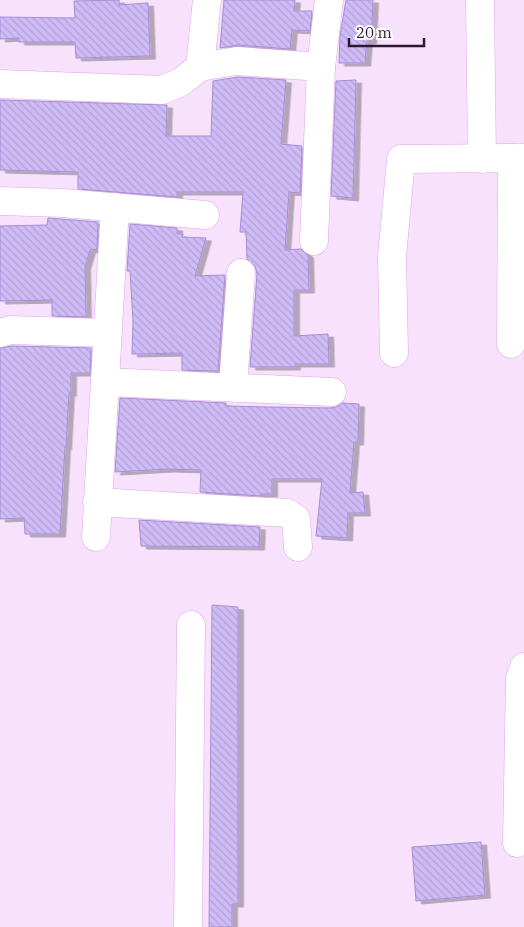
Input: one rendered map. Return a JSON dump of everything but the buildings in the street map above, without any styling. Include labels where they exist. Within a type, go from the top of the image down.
[{"type":"street","points":[[200,67],[206,0]]},
{"type":"street","points":[[314,241],[322,67],[329,0]]},
{"type":"street","points":[[480,0],[482,159]]},
{"type":"street","points":[[0,84],[162,90],[181,82],[200,67],[237,61],[322,67]]},
{"type":"street","points":[[394,354],[392,258],[401,159],[518,158],[511,344]]},
{"type":"street","points":[[0,201],[63,203],[205,215]]},
{"type":"street","points":[[96,537],[115,207]]},
{"type":"street","points":[[233,386],[241,273]]},
{"type":"street","points":[[0,333],[10,330],[107,334]]},
{"type":"street","points":[[105,382],[233,386],[332,392]]},
{"type":"street","points":[[97,502],[287,513],[296,519],[298,547]]},
{"type":"street","points":[[188,927],[191,626]]},
{"type":"street","points":[[517,843],[520,678],[524,667]]}]
